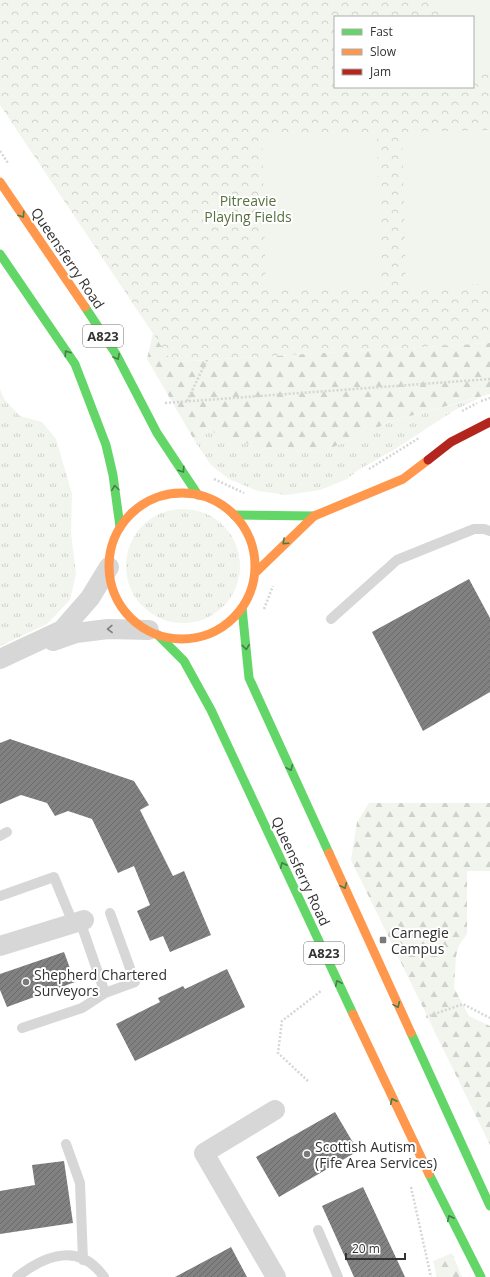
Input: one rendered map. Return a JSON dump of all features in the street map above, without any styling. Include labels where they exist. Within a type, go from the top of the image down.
[{"type":"main road","name":"Queensferry Road","points":[[0,182],[116,354],[157,433],[198,494]]},
{"type":"main road","name":"A823","points":[[0,254],[75,364],[106,445],[113,475],[120,527]]},
{"type":"main road","points":[[255,574],[280,547],[314,516],[403,479],[451,442],[490,422]]},
{"type":"main road","name":"A823","points":[[176,493],[198,494],[218,502],[234,514],[247,532],[254,552],[255,574],[251,592],[242,608],[226,625],[205,635],[181,639],[154,633],[137,624],[121,606],[112,588],[109,567],[111,546],[120,527],[135,510],[154,498],[176,493]]},
{"type":"main road","points":[[234,514],[314,516]]},
{"type":"main road","points":[[242,608],[249,678],[490,1206]]},
{"type":"main road","name":"Queensferry Road","points":[[154,633],[184,661],[211,710],[410,1137],[481,1277]]},
{"type":"street","points":[[0,659],[62,630],[90,598],[109,567]]},
{"type":"street","points":[[19,651],[76,633],[108,628],[154,633]]},
{"type":"street","points":[[0,946],[79,921]]},
{"type":"street","points":[[275,1110],[204,1153],[276,1277]]},
{"type":"lane","points":[[331,619],[397,560],[474,529],[484,529],[490,531]]},
{"type":"lane","points":[[0,896],[54,876],[79,921],[105,993]]},
{"type":"lane","points":[[22,1028],[82,1008],[105,993],[135,982],[110,913]]},
{"type":"lane","points":[[66,1144],[80,1184],[83,1260]]},
{"type":"lane","points":[[318,1230],[338,1277]]},
{"type":"lane","points":[[17,1277],[31,1266],[53,1256],[76,1256],[98,1268],[104,1277]]},
{"type":"path","points":[[187,401],[208,360]]},
{"type":"path","points":[[162,403],[490,379]]},
{"type":"path","points":[[263,611],[275,580]]},
{"type":"path","points":[[308,1081],[278,1053],[282,1021],[321,990]]},
{"type":"path","points":[[422,1019],[463,1004],[490,1018]]},
{"type":"path","points":[[409,1179],[431,1277]]},
{"type":"green space","name":"Pitreavie Playing Fields","points":[[0,0],[490,0],[490,343],[172,362],[0,105]]},
{"type":"green space","points":[[438,0],[490,0],[490,74],[474,75],[474,16],[439,16]]},
{"type":"green space","points":[[490,130],[490,284],[406,286],[402,132]]},
{"type":"green space","points":[[377,133],[380,286],[266,289],[262,136]]},
{"type":"green space","points":[[153,333],[172,362],[490,343],[490,394],[392,421],[322,452],[261,448],[206,430],[196,443],[147,359]]},
{"type":"green space","points":[[0,389],[4,399],[20,416],[42,422],[56,439],[72,494],[71,533],[76,574],[70,600],[47,624],[0,646]]},
{"type":"green space","points":[[481,397],[455,410],[392,451],[358,470],[347,479],[320,490],[287,495],[258,491],[229,479],[211,465],[196,443],[206,430],[261,448],[322,452],[392,421]]},
{"type":"green space","points":[[183,509],[205,513],[224,525],[236,544],[240,566],[236,588],[224,607],[205,619],[183,623],[161,619],[142,607],[130,588],[126,566],[130,544],[142,525],[161,513]]},
{"type":"green space","points":[[369,803],[490,803],[490,871],[467,871],[467,934],[459,945],[456,956],[454,988],[469,1016],[490,1026],[490,1145],[351,860],[357,822]]},
{"type":"green space","points":[[452,1253],[462,1277],[437,1277],[433,1261]]},
{"type":"building","points":[[469,579],[490,618],[490,692],[423,731],[372,632]]},
{"type":"building","points":[[10,739],[134,781],[149,805],[140,810],[173,876],[184,871],[211,935],[170,952],[163,936],[150,941],[137,911],[150,905],[134,866],[118,873],[92,819],[68,811],[55,816],[47,803],[21,795],[0,804],[0,743]]},
{"type":"building","points":[[64,952],[75,982],[7,1007],[0,990],[0,974]]},
{"type":"building","points":[[227,969],[245,1007],[135,1061],[116,1024],[160,1002],[158,998],[183,986],[185,989]]},
{"type":"building","name":"Scottish Autism (Fife Area Services)","points":[[335,1112],[358,1151],[279,1197],[256,1157]]},
{"type":"building","points":[[64,1161],[73,1223],[0,1234],[0,1191],[35,1185],[32,1165]]},
{"type":"building","points":[[363,1187],[405,1277],[354,1277],[322,1206]]},
{"type":"building","points":[[231,1247],[247,1277],[175,1277],[220,1253]]},
{"type":"traffic: fast","points":[[0,254],[75,364],[106,445],[113,475],[120,527]]},
{"type":"traffic: fast","points":[[85,307],[116,354],[157,433],[198,495]]},
{"type":"traffic: fast","points":[[234,515],[314,516]]},
{"type":"traffic: fast","points":[[242,608],[249,678],[329,853]]},
{"type":"traffic: fast","points":[[158,635],[184,661],[211,710],[353,1014]]},
{"type":"traffic: fast","points":[[411,1033],[490,1206]]},
{"type":"traffic: fast","points":[[429,1174],[481,1277]]},
{"type":"traffic: slow","points":[[0,182],[85,307]]},
{"type":"traffic: slow","points":[[255,573],[314,516],[403,479],[428,460]]},
{"type":"traffic: slow","points":[[182,493],[203,496],[210,499],[228,510],[238,520],[252,545],[255,566],[252,587],[249,594],[238,612],[228,622],[203,636],[182,639],[161,636],[154,633],[136,622],[126,612],[112,587],[109,566],[112,545],[115,538],[126,520],[136,510],[161,496],[182,493]]},
{"type":"traffic: slow","points":[[329,853],[411,1033]]},
{"type":"traffic: slow","points":[[353,1014],[429,1174]]},
{"type":"traffic: jam","points":[[428,460],[451,442],[490,422]]},
{"type":"place","name":"Carnegie Campus","points":[[383,940]]},
{"type":"place","name":"Shepherd Chartered Surveyors","points":[[26,982]]},
{"type":"place","name":"Scottish Autism (Fife Area Services)","points":[[307,1154]]}]
